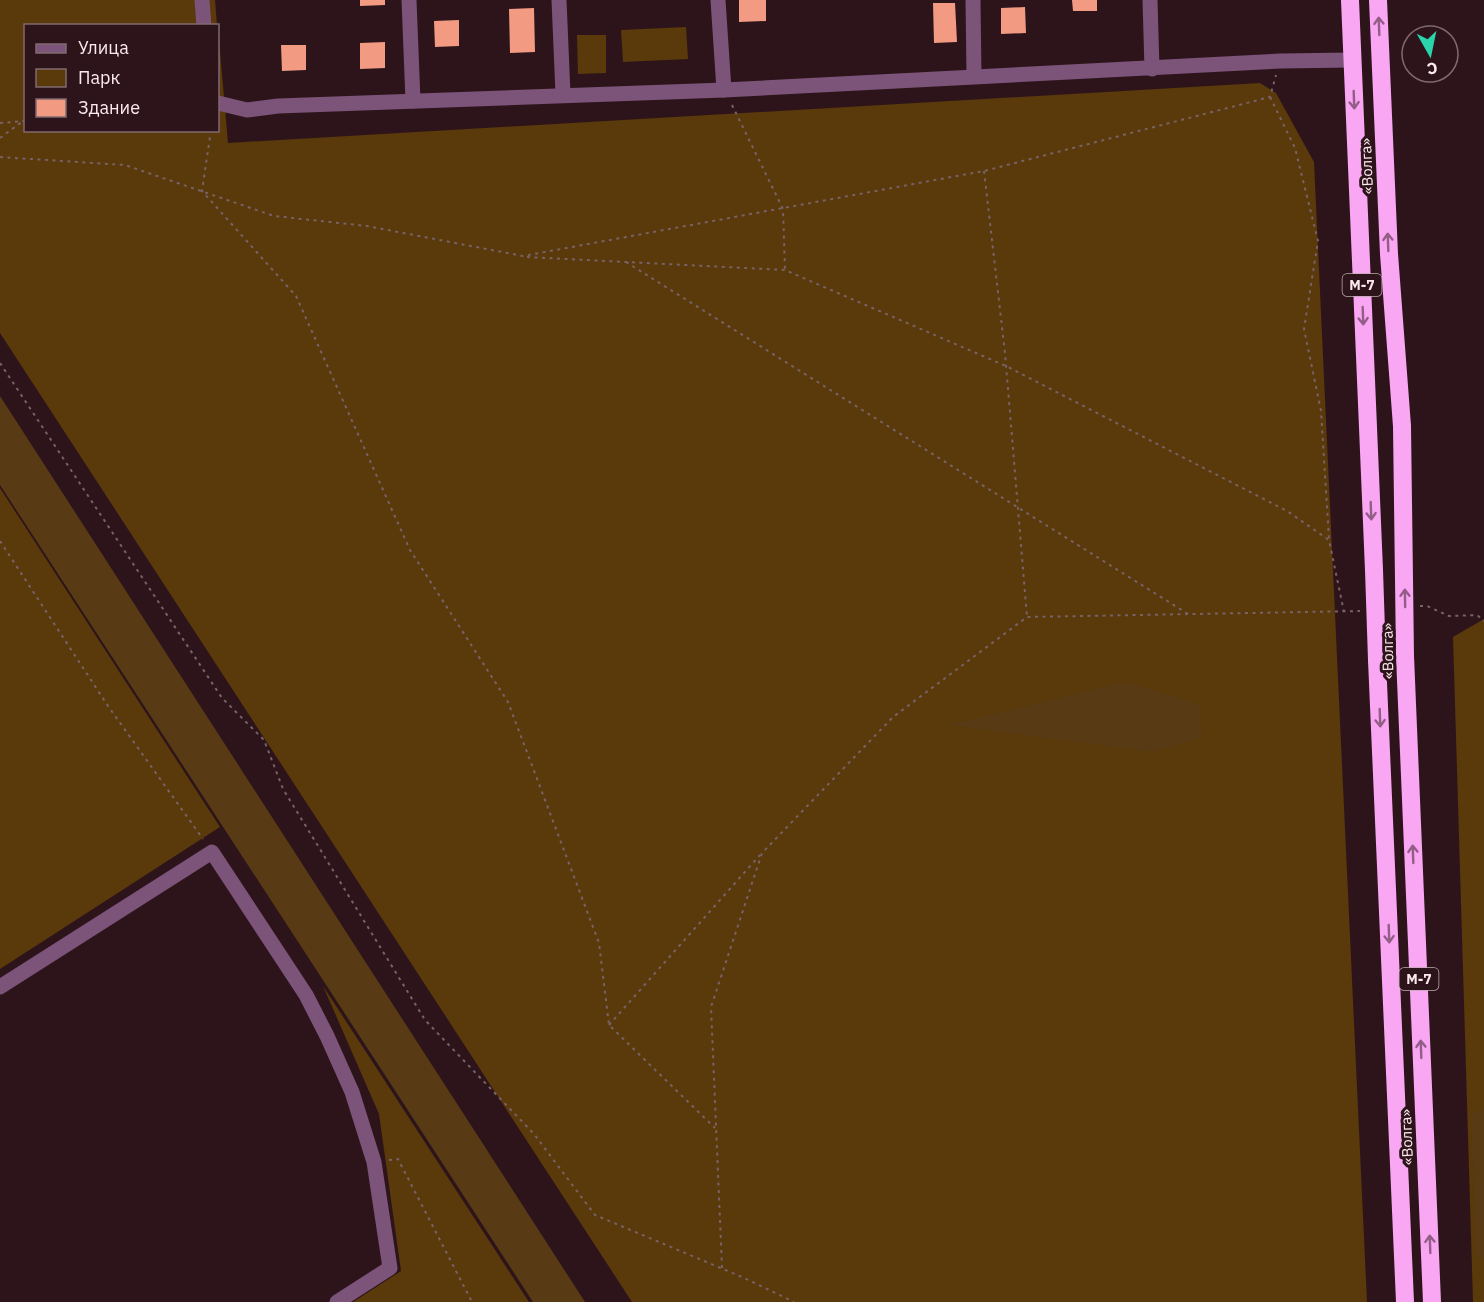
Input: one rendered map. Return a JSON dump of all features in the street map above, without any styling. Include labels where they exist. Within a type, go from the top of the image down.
[{"type":"highway","name":"«Волга»","points":[[1350,0],[1405,1302]]},
{"type":"highway","name":"«Волга»","points":[[1378,0],[1389,254],[1402,426],[1405,656],[1432,1302]]},
{"type":"street","points":[[202,0],[204,24]]},
{"type":"street","points":[[409,0],[413,101]]},
{"type":"street","points":[[559,0],[563,94]]},
{"type":"street","points":[[718,0],[724,90]]},
{"type":"street","points":[[973,0],[974,76]]},
{"type":"street","points":[[1150,0],[1152,69]]},
{"type":"street","points":[[219,103],[247,110],[278,106],[724,90],[1281,61],[1352,60]]},
{"type":"street","points":[[0,987],[212,852],[306,995],[352,1092],[374,1162],[390,1268],[337,1302]]},
{"type":"path","points":[[609,1025],[762,853],[894,717],[1027,616],[1344,612],[1329,540],[1321,411],[1304,329],[1318,241],[1295,148],[1270,97],[1281,61]]},
{"type":"path","points":[[724,90],[783,208],[785,270]]},
{"type":"path","points":[[523,256],[984,171],[1270,97]]},
{"type":"path","points":[[0,123],[24,121]]},
{"type":"path","points":[[0,138],[24,121]]},
{"type":"path","points":[[202,191],[211,132]]},
{"type":"path","points":[[0,157],[125,165],[274,216],[367,226],[523,256],[785,270],[1006,366],[1287,511],[1329,540]]},
{"type":"path","points":[[984,171],[1006,366],[1027,616]]},
{"type":"path","points":[[202,191],[296,296],[410,550],[508,702],[599,943],[609,1025],[716,1129]]},
{"type":"path","points":[[624,262],[1188,614]]},
{"type":"path","points":[[0,363],[222,698],[264,740],[284,789],[425,1020],[534,1134],[595,1215],[722,1268],[794,1302]]},
{"type":"path","points":[[0,541],[108,706],[212,852]]},
{"type":"path","points":[[722,1268],[711,1007],[762,853]]},
{"type":"path","points":[[374,1162],[398,1158],[472,1302]]},
{"type":"green space","points":[[0,0],[215,0],[217,24],[24,24],[24,132],[219,132],[219,40],[228,143],[1260,83],[1276,93],[1314,162],[1367,1302],[632,1302],[0,333]]},
{"type":"green space","points":[[686,27],[688,59],[623,62],[621,30]]},
{"type":"green space","points":[[577,35],[606,35],[606,73],[578,74]]},
{"type":"green space","points":[[0,488],[220,827],[0,969]]},
{"type":"green space","points":[[1484,619],[1484,1302],[1473,1302],[1453,637]]},
{"type":"green space","points":[[323,986],[529,1302],[353,1302],[401,1271],[379,1114]]},
{"type":"shaded area","points":[[0,396],[585,1302],[533,1302],[0,485]]},
{"type":"shaded area","points":[[1125,682],[1200,704],[1202,738],[1152,752],[948,725]]},
{"type":"shaded area","points":[[1484,1109],[1484,1260],[1476,1256],[1471,1114]]},
{"type":"building","points":[[360,0],[385,0],[385,5],[360,6]]},
{"type":"building","points":[[739,0],[766,0],[766,21],[739,22]]},
{"type":"building","points":[[1072,0],[1097,0],[1097,11],[1073,11]]},
{"type":"building","points":[[933,3],[955,3],[957,42],[934,43]]},
{"type":"building","points":[[1025,7],[1026,33],[1001,34],[1001,8]]},
{"type":"building","points":[[534,8],[535,52],[510,53],[509,9]]},
{"type":"building","points":[[459,20],[459,46],[435,47],[434,21]]},
{"type":"building","points":[[385,42],[385,68],[360,69],[360,43]]},
{"type":"building","points":[[281,45],[306,45],[306,70],[282,71]]}]
